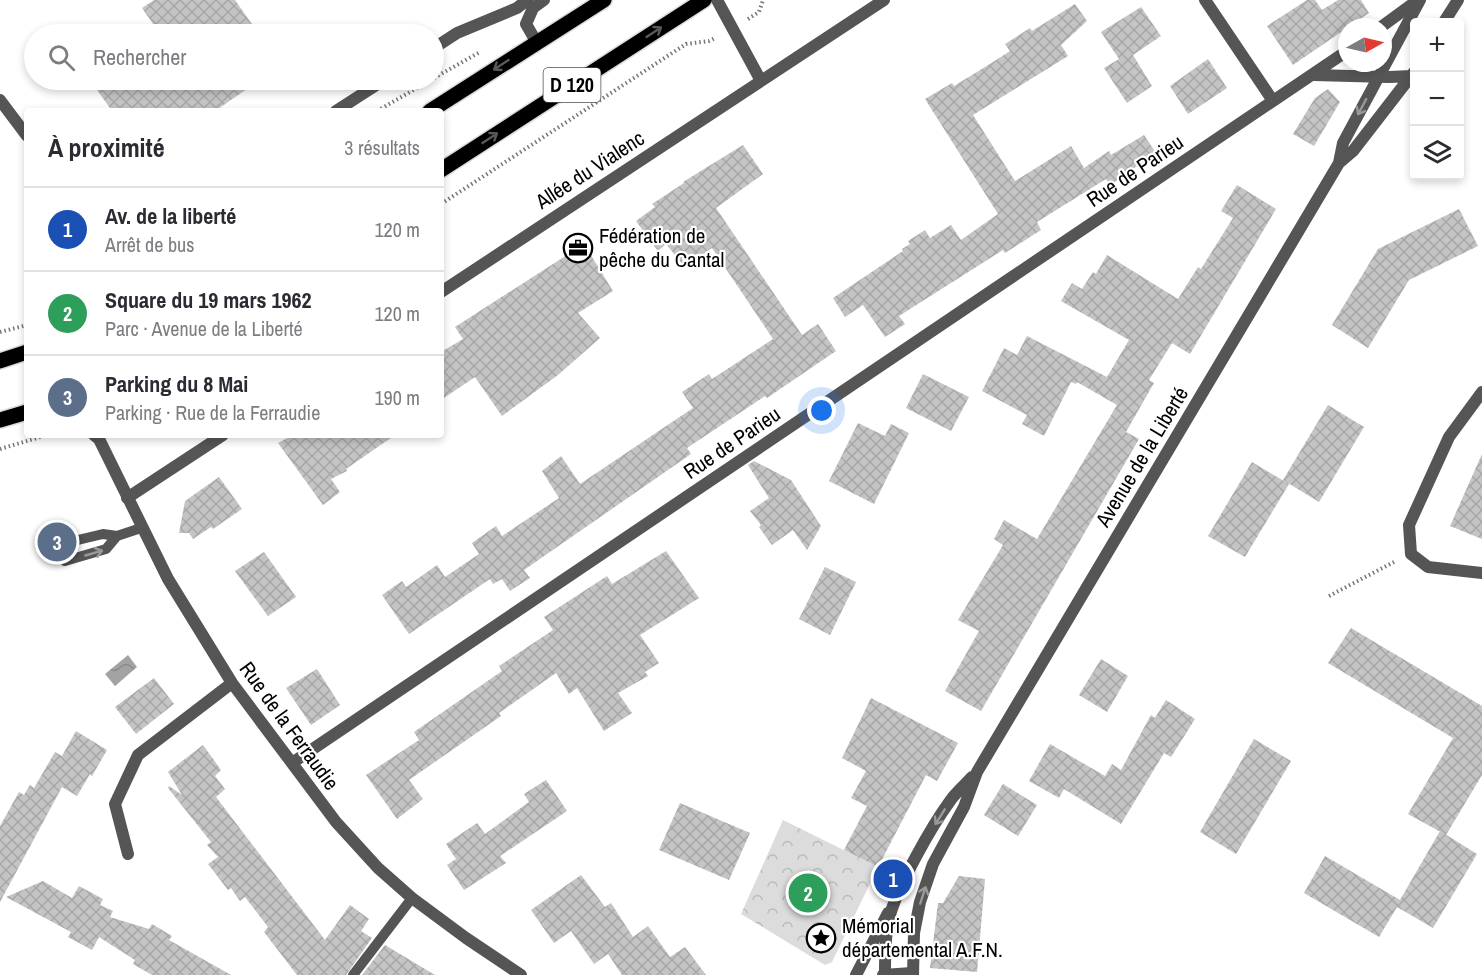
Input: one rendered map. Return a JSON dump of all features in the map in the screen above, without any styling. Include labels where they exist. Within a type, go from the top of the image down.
[{"type":"main road","name":"D 120","points":[[435,108],[604,0]]},
{"type":"main road","name":"D 120","points":[[444,168],[704,0]]},
{"type":"main road","points":[[0,361],[24,353]]},
{"type":"main road","points":[[0,420],[24,413]]},
{"type":"street","points":[[444,41],[457,33],[517,8],[527,0]]},
{"type":"street","points":[[537,43],[526,24],[533,8],[544,0]]},
{"type":"street","points":[[717,0],[761,81]]},
{"type":"street","name":"Allée du Vialenc","points":[[444,290],[884,0]]},
{"type":"street","points":[[1205,0],[1273,101]]},
{"type":"street","points":[[1392,19],[1419,0]]},
{"type":"street","name":"Avenue de la Liberté","points":[[1340,163],[1343,143],[1384,76],[1419,0]]},
{"type":"street","points":[[1447,18],[1458,0]]},
{"type":"street","name":"Rue de Parieu","points":[[292,763],[1338,58]]},
{"type":"street","name":"Avenue de la Liberté","points":[[1384,76],[1410,73]]},
{"type":"street","points":[[1314,75],[1384,76]]},
{"type":"street","name":"Avenue de la Liberté","points":[[905,880],[890,915],[884,975],[912,974],[914,933],[920,902],[933,864],[964,807],[977,772],[1340,163],[1353,152],[1410,77]]},
{"type":"street","points":[[341,108],[369,90]]},
{"type":"street","points":[[0,100],[24,141]]},
{"type":"street","points":[[10,115],[24,132]]},
{"type":"street","points":[[1482,392],[1449,437],[1409,525],[1411,554],[1428,567],[1482,573]]},
{"type":"street","name":"Rue de la Ferraudie","points":[[98,438],[168,579],[232,683],[343,829],[378,868],[412,898],[521,975]]},
{"type":"street","points":[[127,498],[218,438]]},
{"type":"street","points":[[128,854],[116,804],[138,755],[232,683]]},
{"type":"street","name":"Avenue de la Liberté","points":[[856,975],[930,833],[951,799],[977,772]]},
{"type":"lane","points":[[61,544],[103,534],[117,536],[141,528]]},
{"type":"lane","points":[[65,561],[106,549],[117,536]]},
{"type":"lane","points":[[353,975],[412,898]]},
{"type":"path","points":[[444,202],[686,44],[709,41],[759,12],[763,0]]},
{"type":"path","points":[[382,108],[414,90]]},
{"type":"path","points":[[0,332],[24,326]]},
{"type":"path","points":[[0,449],[37,438]]},
{"type":"path","points":[[1329,596],[1411,554]]},
{"type":"green space","points":[[783,820],[878,867],[832,962],[825,965],[741,914]]},
{"type":"water","points":[[128,655],[137,667],[115,686],[105,674]]},
{"type":"building","points":[[154,0],[235,0],[252,24],[153,24],[142,8]]},
{"type":"building","points":[[1307,0],[1315,0],[1322,10],[1338,0],[1361,0],[1369,13],[1362,18],[1338,18],[1338,34],[1293,65],[1267,26]]},
{"type":"building","points":[[1075,4],[1087,21],[1061,45],[1068,56],[973,115],[1015,181],[1071,146],[1084,168],[1109,151],[1111,155],[1144,135],[1156,153],[1110,185],[1106,179],[1037,222],[1041,230],[1005,253],[1003,250],[899,316],[905,324],[885,337],[863,305],[845,317],[833,298],[903,251],[902,249],[910,244],[908,241],[925,230],[930,238],[951,225],[961,240],[998,214],[925,99],[952,83],[954,86],[993,62],[1010,51],[1005,44],[1030,28],[1032,31]]},
{"type":"building","points":[[1141,7],[1161,36],[1133,55],[1152,86],[1127,103],[1104,68],[1119,59],[1101,32]]},
{"type":"building","points":[[1208,59],[1227,88],[1188,114],[1170,86]]},
{"type":"building","points":[[1328,89],[1340,102],[1314,146],[1293,134],[1315,98]]},
{"type":"building","points":[[97,90],[245,90],[219,108],[110,108]]},
{"type":"building","points":[[743,145],[763,174],[716,208],[802,335],[818,324],[836,351],[687,448],[691,454],[524,570],[530,578],[510,591],[502,579],[493,584],[490,579],[409,634],[382,595],[402,581],[406,587],[437,565],[445,577],[479,554],[472,543],[496,526],[502,536],[559,498],[542,471],[561,456],[580,484],[693,408],[682,392],[709,374],[712,379],[773,339],[712,248],[685,267],[666,244],[658,251],[636,221],[655,207],[652,204]]},
{"type":"building","points":[[1237,185],[1276,209],[1190,354],[1172,343],[1149,380],[1154,383],[1126,432],[1139,439],[981,711],[945,691],[979,631],[958,620],[1003,545],[994,539],[1004,520],[1037,539],[1117,405],[1077,382],[1076,384],[1071,382],[1044,436],[1022,424],[1027,415],[982,391],[1004,348],[1017,355],[1027,336],[1107,377],[1129,340],[1061,301],[1072,283],[1082,289],[1093,272],[1096,274],[1107,255],[1178,299],[1198,267],[1201,269],[1233,218],[1221,211]]},
{"type":"building","points":[[1459,209],[1478,246],[1409,280],[1368,348],[1332,325],[1378,249]]},
{"type":"building","points":[[584,244],[613,291],[578,313],[600,338],[558,375],[502,416],[475,377],[444,398],[444,350],[463,339],[455,327]]},
{"type":"building","points":[[923,374],[969,397],[951,431],[906,408]]},
{"type":"building","points":[[1328,405],[1364,427],[1319,502],[1283,480]]},
{"type":"building","points":[[858,423],[885,436],[891,424],[909,433],[874,504],[829,481]]},
{"type":"building","points":[[287,438],[391,438],[346,469],[347,471],[331,479],[340,492],[323,505],[278,443]]},
{"type":"building","points":[[1482,454],[1482,539],[1450,526]]},
{"type":"building","points":[[754,461],[791,480],[821,526],[807,550],[793,530],[772,545],[759,527],[761,525],[750,511],[769,498],[748,465]]},
{"type":"building","points":[[1252,462],[1289,484],[1245,557],[1208,536]]},
{"type":"building","points":[[219,477],[242,509],[213,529],[211,527],[193,539],[189,533],[179,533],[185,501]]},
{"type":"building","points":[[666,551],[699,598],[640,635],[659,663],[645,672],[648,676],[618,693],[632,713],[604,731],[577,688],[569,694],[556,673],[499,713],[501,716],[409,780],[423,799],[397,819],[366,775],[419,740],[414,732],[502,671],[499,666],[553,630],[544,617],[607,576],[612,584]]},
{"type":"building","points":[[264,552],[296,597],[268,616],[235,571]]},
{"type":"building","points":[[825,567],[856,582],[830,635],[799,619]]},
{"type":"building","points":[[1351,628],[1482,706],[1482,775],[1446,835],[1408,814],[1453,738],[1328,663]]},
{"type":"building","points":[[1101,659],[1128,676],[1107,712],[1079,695]]},
{"type":"building","points":[[317,669],[340,705],[311,725],[286,688]]},
{"type":"building","points":[[154,678],[174,704],[136,734],[115,707]]},
{"type":"building","points":[[871,698],[958,743],[937,781],[926,775],[878,867],[844,850],[867,806],[851,798],[866,771],[842,758]]},
{"type":"building","points":[[1166,700],[1195,719],[1171,757],[1164,753],[1121,824],[1064,789],[1059,798],[1029,781],[1050,744],[1105,776],[1112,764],[1121,770],[1151,715],[1155,718]]},
{"type":"building","points":[[76,731],[107,750],[77,796],[62,787],[0,902],[0,826],[19,792],[24,795],[30,785],[34,788],[55,752],[62,756]]},
{"type":"building","points":[[1254,739],[1291,761],[1236,854],[1200,832]]},
{"type":"building","points":[[203,745],[221,770],[215,776],[225,789],[216,797],[325,940],[350,905],[369,919],[361,931],[372,938],[346,975],[297,975],[264,932],[268,927],[245,897],[240,901],[231,888],[228,890],[208,864],[218,857],[207,845],[211,842],[168,788],[169,786],[182,795],[168,772]]},
{"type":"building","points":[[546,780],[567,811],[500,856],[506,863],[464,890],[447,865],[456,859],[446,844],[477,823],[485,834],[529,802],[524,794]]},
{"type":"building","points":[[1003,784],[1037,805],[1018,836],[984,815]]},
{"type":"building","points":[[680,803],[750,833],[729,880],[659,850]]},
{"type":"building","points":[[1440,831],[1477,854],[1433,928],[1397,907],[1379,937],[1304,893],[1325,856],[1400,900]]},
{"type":"building","points":[[581,875],[605,907],[611,903],[633,937],[648,926],[670,957],[685,947],[706,975],[622,975],[608,954],[594,964],[571,931],[554,943],[531,910]]},
{"type":"building","points":[[959,876],[985,879],[977,972],[930,968],[938,903],[943,903]]},
{"type":"building","points":[[43,881],[72,898],[79,886],[103,899],[100,905],[113,911],[110,917],[149,929],[152,924],[172,936],[169,940],[231,975],[152,975],[133,964],[135,960],[99,937],[92,950],[68,937],[71,932],[6,897]]},
{"type":"building","points":[[385,945],[435,975],[362,975]]},
{"type":"place","name":"Fédération de pêche du Cantal","points":[[578,248]]},
{"type":"place","name":"Parking du 8 Mai","points":[[57,542]]},
{"type":"place","name":"Av. de la liberté","points":[[893,879]]},
{"type":"place","name":"Square du 19 mars 1962","points":[[808,893]]},
{"type":"place","name":"Mémorial départemental A.F.N.","points":[[821,938]]}]
